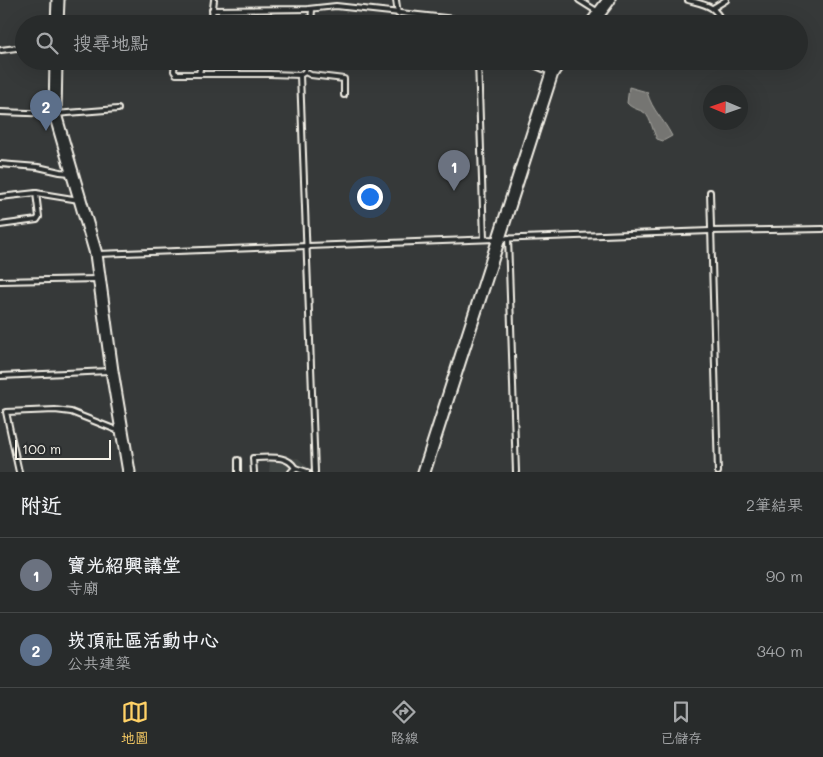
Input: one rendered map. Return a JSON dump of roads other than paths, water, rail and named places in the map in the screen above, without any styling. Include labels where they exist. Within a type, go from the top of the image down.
[{"type":"street","points":[[57,15],[58,0]]},
{"type":"street","points":[[600,13],[609,0]]},
{"type":"street","points":[[56,70],[55,114],[96,254],[128,472]]},
{"type":"street","points":[[424,472],[503,238],[555,70]]},
{"type":"lane","points":[[212,15],[214,0]]},
{"type":"lane","points":[[396,0],[398,14]]},
{"type":"lane","points":[[579,0],[600,13]]},
{"type":"lane","points":[[688,0],[698,1],[713,8],[719,15]]},
{"type":"lane","points":[[713,8],[726,0]]},
{"type":"lane","points":[[212,10],[312,9],[336,6],[409,15]]},
{"type":"lane","points":[[311,15],[312,9]]},
{"type":"lane","points":[[1,50],[15,48]]},
{"type":"lane","points":[[174,70],[176,74],[300,75],[306,72],[311,75],[344,79],[344,95]]},
{"type":"lane","points":[[478,70],[484,239]]},
{"type":"lane","points":[[300,75],[316,472]]},
{"type":"lane","points":[[0,112],[55,114],[118,109]]},
{"type":"lane","points":[[0,164],[38,167],[72,173]]},
{"type":"lane","points":[[710,192],[718,472]]},
{"type":"lane","points":[[0,197],[36,193],[81,200]]},
{"type":"lane","points":[[0,225],[37,220],[39,217],[36,193]]},
{"type":"lane","points":[[96,254],[503,238],[823,229]]},
{"type":"lane","points":[[503,238],[516,472]]},
{"type":"lane","points":[[0,281],[100,279]]},
{"type":"lane","points":[[0,376],[65,372],[112,372]]},
{"type":"lane","points":[[19,472],[6,412],[55,410],[71,412],[122,432]]},
{"type":"lane","points":[[254,472],[254,458],[286,458],[295,468],[307,472]]},
{"type":"lane","points":[[238,460],[238,472]]},
{"type":"lane","points":[[291,472],[295,468]]},
{"type":"place","name":"崁頂社區活動中心","points":[[46,131]]},
{"type":"place","name":"寶光紹興講堂","points":[[454,191]]}]
